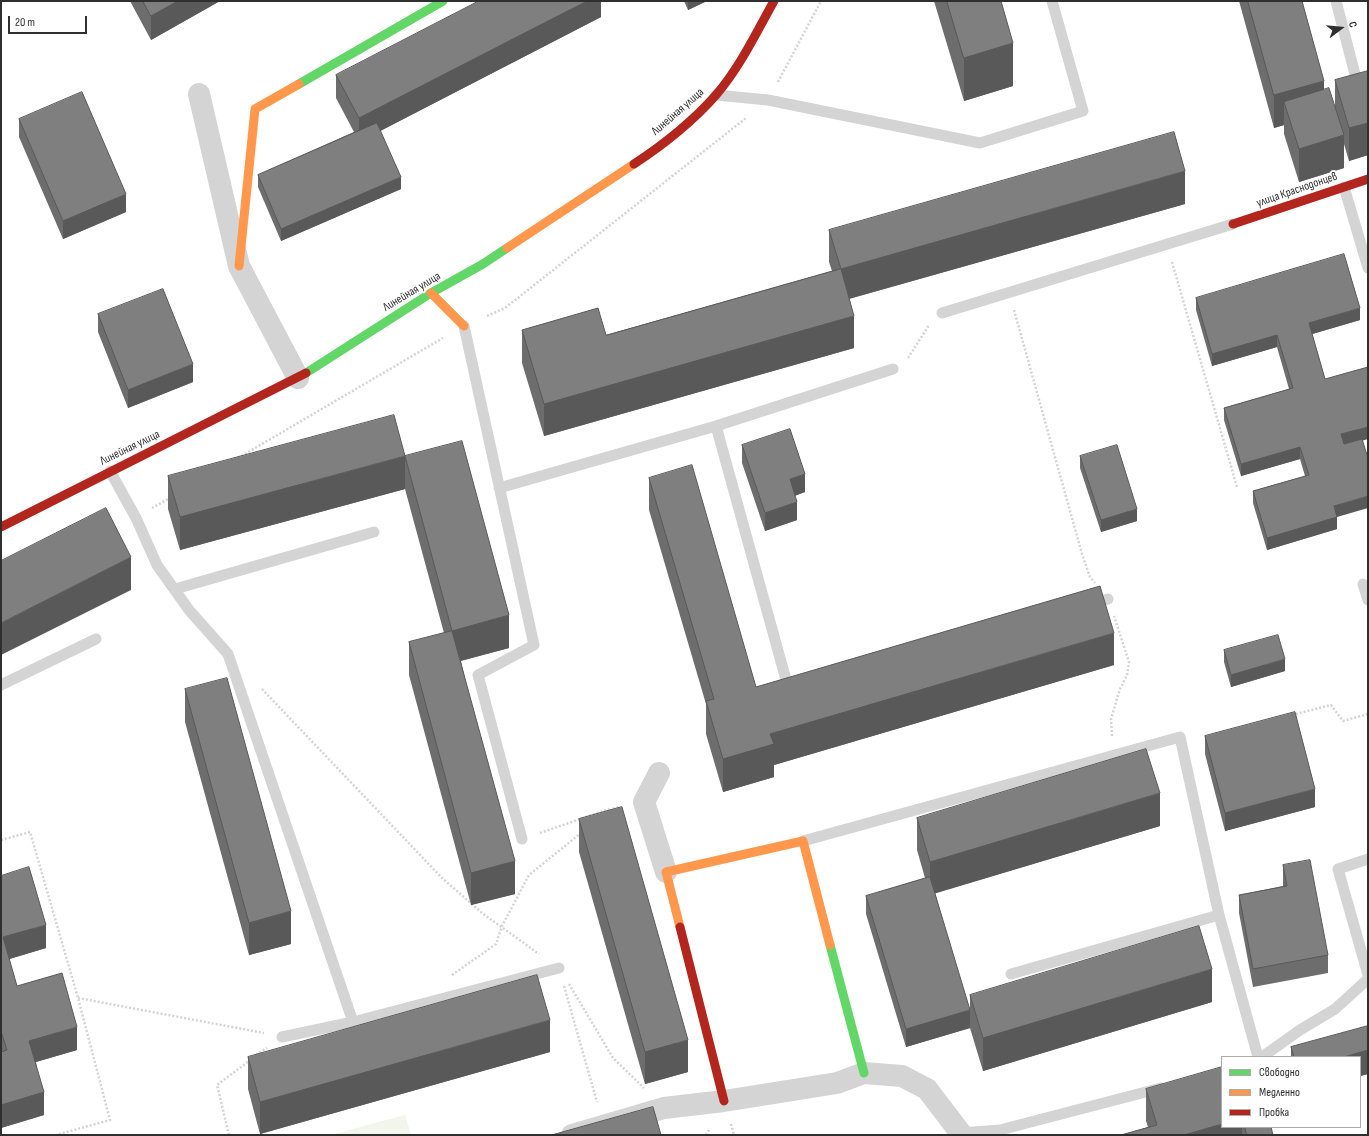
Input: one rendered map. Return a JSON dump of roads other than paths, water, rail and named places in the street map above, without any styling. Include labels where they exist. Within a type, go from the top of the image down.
[{"type":"street","points":[[239,266],[255,109],[443,1]]},
{"type":"street","name":"Линейная улица","points":[[1,527],[298,378],[431,293],[483,264],[642,158],[685,125],[716,95],[738,65],[774,1]]},
{"type":"street","points":[[199,94],[239,266],[298,378]]},
{"type":"street","name":"улица Краснодонцев","points":[[1234,224],[1368,179]]},
{"type":"street","points":[[431,293],[464,326]]},
{"type":"street","points":[[659,773],[644,802],[666,872],[724,1102]]},
{"type":"street","points":[[666,872],[803,841],[864,1073]]},
{"type":"street","points":[[572,1135],[664,1108],[724,1102],[837,1083],[864,1073],[902,1076],[927,1089],[962,1134]]},
{"type":"lane","points":[[716,95],[768,100],[980,143],[1083,111],[1052,1]]},
{"type":"lane","points":[[1336,1],[1358,86],[1368,84]]},
{"type":"lane","points":[[1344,187],[1368,268]]},
{"type":"lane","points":[[942,313],[1234,224]]},
{"type":"lane","points":[[464,326],[534,645],[478,675],[522,839]]},
{"type":"lane","points":[[499,488],[716,426],[893,369]]},
{"type":"lane","points":[[716,426],[788,687],[803,683]]},
{"type":"lane","points":[[110,471],[136,518],[157,565],[189,610],[228,654],[354,1022]]},
{"type":"lane","points":[[175,589],[374,532]]},
{"type":"lane","points":[[1363,584],[1368,600]]},
{"type":"lane","points":[[1078,607],[1108,599]]},
{"type":"lane","points":[[1,685],[96,639]]},
{"type":"lane","points":[[803,841],[1180,737],[1219,915],[1258,1056]]},
{"type":"lane","points":[[1368,859],[1338,869],[1368,975]]},
{"type":"lane","points":[[1011,974],[1219,915]]},
{"type":"lane","points":[[282,1036],[354,1022],[559,968]]},
{"type":"lane","points":[[1263,1056],[1300,1030],[1335,1009],[1368,979]]},
{"type":"lane","points":[[962,1134],[1000,1130],[1168,1086]]}]
